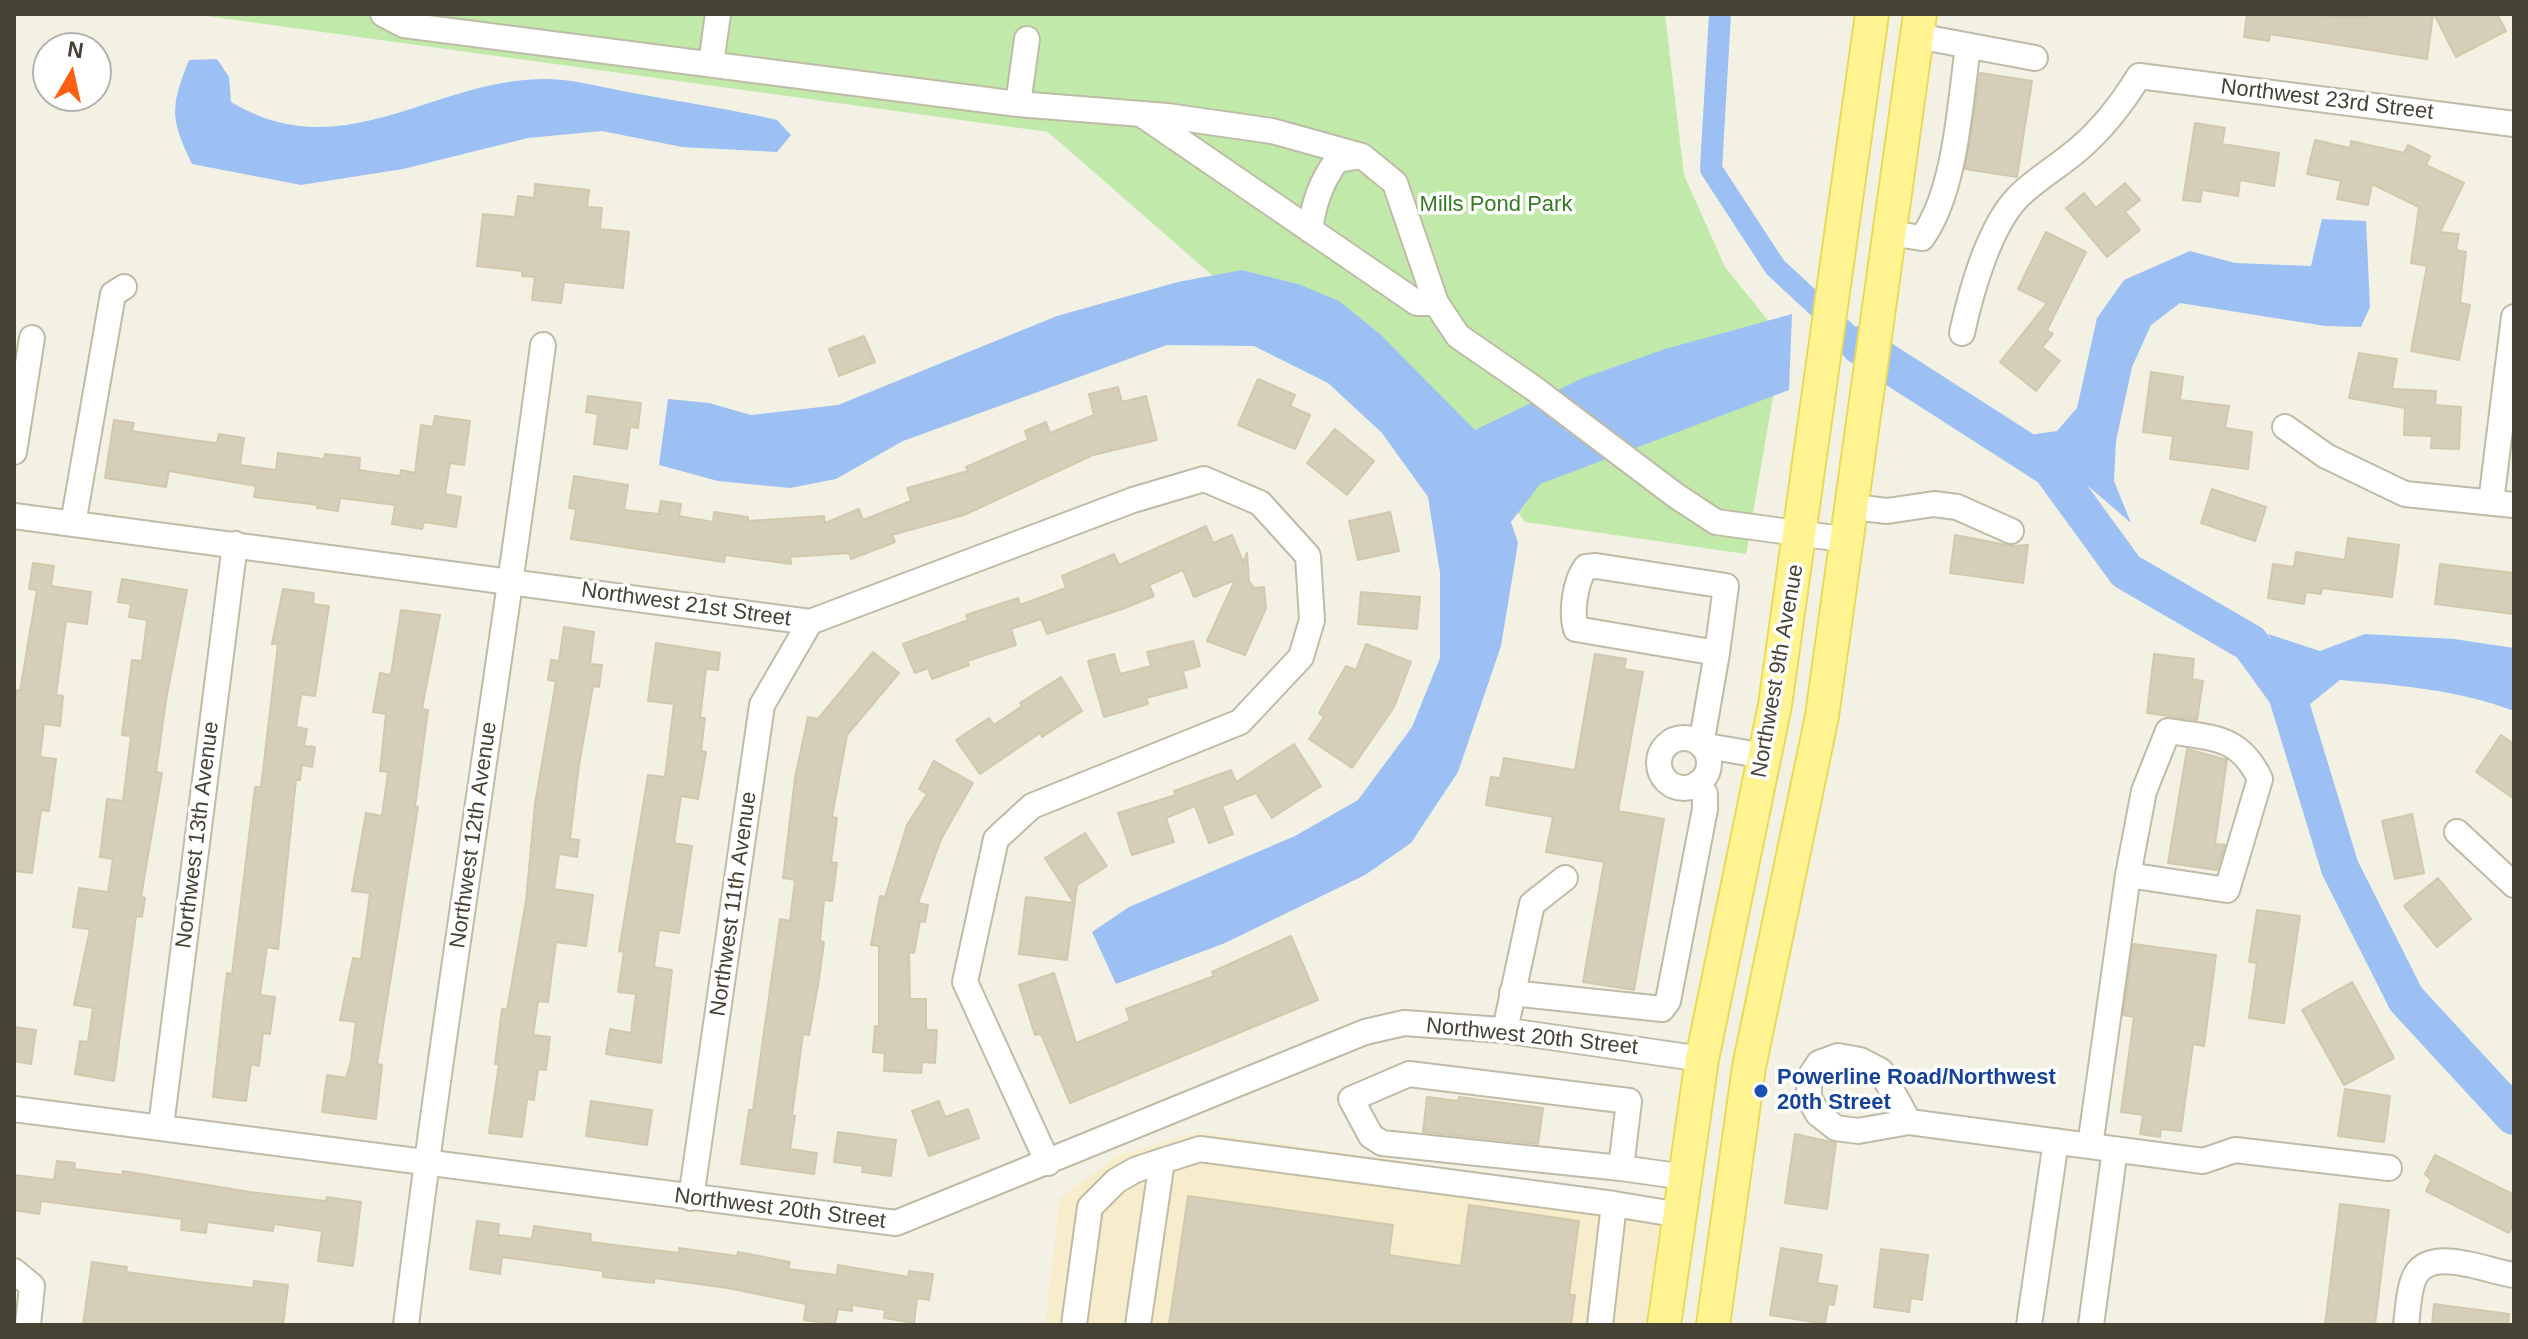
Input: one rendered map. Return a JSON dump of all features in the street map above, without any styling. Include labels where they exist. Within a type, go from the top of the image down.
[{"type":"main road","name":"Northwest 9th Avenue","points":[[1664,1325],[1702,1059],[1765,756],[1800,534],[1872,14]]},
{"type":"main road","points":[[1713,1325],[1749,1067],[1822,716],[1849,540],[1889,233],[1911,21]]},
{"type":"main road","points":[[1717,986],[1749,1067]]},
{"type":"main road","points":[[1702,1059],[1721,1080],[1738,1140]]},
{"type":"street","points":[[383,14],[404,25],[1018,104],[1139,113],[1272,131],[1362,156],[1395,183],[1436,303],[1458,336],[1716,522],[1849,540]]},
{"type":"street","points":[[711,64],[718,14]]},
{"type":"street","points":[[1911,21],[1968,46],[2035,58]]},
{"type":"street","points":[[1018,104],[1027,39]]},
{"type":"street","points":[[1889,233],[1922,238],[1935,221],[1953,151],[1968,46]]},
{"type":"street","name":"Northwest 23rd Street","points":[[1962,333],[1969,301],[2000,220],[2018,197],[2082,146],[2121,105],[2139,76],[2514,124]]},
{"type":"street","points":[[1139,113],[1417,303],[1436,303]]},
{"type":"street","points":[[1310,230],[1314,201],[1326,175],[1337,160],[1362,156]]},
{"type":"street","points":[[73,524],[113,294],[124,287]]},
{"type":"street","points":[[2285,427],[2326,456],[2405,494],[2502,503],[2514,317]]},
{"type":"street","points":[[14,452],[32,338]]},
{"type":"street","name":"Northwest 12th Avenue","points":[[406,1325],[426,1163],[512,581],[543,345]]},
{"type":"street","name":"Northwest 21st Street","points":[[14,516],[810,622],[1133,500],[1204,479],[1260,503],[1308,556],[1312,620],[1301,657],[1240,722],[1032,806],[996,839],[965,982],[1048,1163]]},
{"type":"street","points":[[1853,507],[1887,511],[1934,504],[1957,507],[2011,531]]},
{"type":"street","name":"Northwest 13th Avenue","points":[[161,1126],[235,544]]},
{"type":"street","points":[[1717,653],[1576,629],[1573,619],[1580,575],[1586,567],[1596,566],[1726,586],[1717,653],[1701,745],[1709,761],[1704,777],[1698,783],[1675,786],[1663,776],[1659,760],[1665,746],[1672,741],[1688,738],[1701,745],[1765,756]]},
{"type":"street","name":"Northwest 11th Avenue","points":[[691,1198],[762,705],[810,622]]},
{"type":"street","points":[[2091,1325],[2102,1148],[2128,875],[2144,791],[2168,731],[2231,742],[2251,761],[2260,779],[2227,890],[2128,875]]},
{"type":"street","points":[[1512,993],[1662,1009],[1668,1001],[1705,809],[1705,794],[1698,783]]},
{"type":"street","points":[[2457,832],[2514,885]]},
{"type":"street","points":[[1505,1030],[1532,904],[1565,878]]},
{"type":"street","name":"Northwest 20th Street","points":[[14,1109],[896,1223],[1365,1032],[1404,1023],[1505,1030],[1702,1059]]},
{"type":"street","points":[[1621,1168],[1629,1101],[1409,1074],[1351,1099],[1371,1136],[1382,1143],[1685,1177]]},
{"type":"street","points":[[1909,1122],[2203,1161],[2235,1150],[2389,1168]]},
{"type":"street","points":[[2029,1325],[2056,1141]]},
{"type":"street","points":[[1074,1325],[1090,1207],[1116,1181],[1200,1149],[1680,1215]]},
{"type":"street","points":[[1138,1325],[1162,1161]]},
{"type":"street","points":[[1600,1325],[1614,1204]]},
{"type":"street","points":[[2406,1325],[2413,1280],[2423,1266],[2443,1259],[2514,1275]]},
{"type":"street","points":[[14,1271],[32,1286],[28,1325]]},
{"type":"shaded area","points":[[1198,1132],[1665,1199],[1648,1325],[1045,1325],[1060,1198],[1116,1156]]},
{"type":"green space","name":"Mills Pond Park","points":[[192,14],[1665,14],[1684,175],[1725,267],[1783,339],[1746,554],[1525,522],[1459,432],[1222,284],[1048,132]]},
{"type":"water","points":[[217,59],[229,77],[231,102],[272,120],[311,127],[350,124],[387,116],[502,83],[553,79],[777,120],[791,135],[777,152],[682,147],[602,131],[528,138],[403,169],[301,185],[192,164],[176,124],[178,90],[189,60]]},
{"type":"water","points":[[2322,219],[2366,221],[2370,307],[2361,327],[2325,326],[2180,303],[2151,325],[2132,367],[2116,441],[2114,481],[2131,523],[2029,435],[2057,431],[2077,408],[2097,318],[2124,280],[2190,251],[2235,263],[2311,266]]},
{"type":"water","points":[[1242,270],[1298,284],[1339,301],[1380,334],[1475,430],[1583,378],[1665,349],[1792,314],[1789,390],[1540,484],[1511,522],[1518,543],[1501,646],[1458,772],[1411,843],[1365,875],[1225,943],[1116,984],[1092,932],[1129,907],[1295,836],[1358,800],[1412,727],[1440,658],[1440,573],[1428,497],[1382,433],[1328,383],[1254,346],[1167,345],[903,441],[836,479],[790,488],[718,481],[659,465],[668,399],[709,403],[751,415],[838,405],[1057,316],[1178,282]]},
{"type":"water","points":[[2268,634],[2320,651],[2365,634],[2454,639],[2514,648],[2514,711],[2450,693],[2340,680],[2309,705]]},
{"type":"building","points":[[2247,14],[2365,17],[2365,14],[2433,14],[2427,59],[2270,34],[2269,41],[2244,37]]},
{"type":"building","points":[[2434,14],[2497,14],[2506,31],[2456,57]]},
{"type":"building","points":[[1980,73],[2032,81],[2017,177],[1965,169]]},
{"type":"building","points":[[2195,123],[2225,128],[2222,144],[2279,153],[2274,186],[2240,180],[2238,196],[2202,190],[2200,202],[2183,200]]},
{"type":"building","points":[[2315,140],[2350,148],[2351,141],[2404,153],[2408,145],[2430,156],[2426,165],[2464,183],[2440,232],[2459,234],[2456,250],[2466,252],[2460,303],[2470,305],[2459,360],[2411,351],[2427,266],[2411,263],[2419,207],[2372,184],[2368,205],[2337,199],[2341,181],[2307,174]]},
{"type":"building","points":[[2125,183],[2140,200],[2125,212],[2140,230],[2107,257],[2066,208],[2084,193],[2096,208]]},
{"type":"building","points":[[535,184],[589,190],[587,207],[602,208],[600,229],[629,232],[623,288],[564,282],[561,303],[532,300],[535,277],[522,276],[522,271],[477,266],[483,214],[515,217],[518,196],[534,198]]},
{"type":"building","points":[[2046,232],[2086,252],[2047,330],[2053,334],[2042,347],[2060,361],[2036,391],[2000,362],[2047,303],[2018,289]]},
{"type":"building","points":[[864,336],[875,362],[839,376],[829,349]]},
{"type":"building","points":[[2359,353],[2397,359],[2392,389],[2436,391],[2435,405],[2461,407],[2459,449],[2431,448],[2432,436],[2404,435],[2405,408],[2349,398]]},
{"type":"building","points":[[2151,372],[2183,377],[2180,400],[2229,406],[2225,428],[2252,432],[2248,469],[2170,459],[2173,436],[2143,432]]},
{"type":"building","points":[[1258,379],[1295,395],[1290,406],[1310,415],[1295,449],[1238,425]]},
{"type":"building","points":[[1118,387],[1122,402],[1146,396],[1157,440],[1093,455],[964,515],[892,535],[895,542],[851,559],[849,553],[790,557],[791,564],[725,555],[724,562],[571,539],[576,509],[569,508],[574,476],[628,485],[624,510],[659,514],[661,501],[681,504],[679,516],[713,522],[714,512],[748,517],[748,521],[824,516],[825,523],[859,509],[863,520],[911,501],[907,488],[968,471],[966,467],[1028,440],[1025,431],[1046,422],[1050,433],[1094,415],[1089,394]]},
{"type":"building","points":[[588,396],[641,403],[638,428],[630,427],[627,449],[594,444],[598,414],[586,412]]},
{"type":"building","points":[[435,416],[470,421],[464,465],[450,463],[445,494],[461,497],[456,527],[424,522],[422,529],[392,524],[395,505],[340,498],[338,511],[317,508],[318,505],[254,497],[256,486],[169,471],[166,487],[105,478],[114,420],[134,423],[132,431],[192,440],[217,443],[219,434],[244,438],[240,465],[276,470],[278,453],[324,459],[325,454],[360,458],[359,470],[400,476],[401,470],[415,473],[421,425],[433,427]]},
{"type":"building","points":[[1335,429],[1374,461],[1347,495],[1307,463]]},
{"type":"building","points":[[2212,489],[2266,507],[2255,541],[2201,523]]},
{"type":"building","points":[[1390,512],[1399,551],[1358,560],[1349,521]]},
{"type":"building","points":[[1206,526],[1213,543],[1232,535],[1243,562],[1247,553],[1249,582],[1254,588],[1264,587],[1266,608],[1245,655],[1207,641],[1235,580],[1194,597],[1183,570],[1149,585],[1154,596],[1125,608],[1047,634],[1041,619],[1011,629],[1016,645],[967,661],[969,665],[932,679],[928,668],[915,673],[903,644],[968,620],[966,615],[1018,598],[1020,605],[1066,588],[1062,576],[1114,554],[1119,565]]},
{"type":"building","points":[[1955,535],[2012,546],[2028,545],[2023,583],[1950,573]]},
{"type":"building","points":[[2348,538],[2399,545],[2392,597],[2322,588],[2321,594],[2306,592],[2304,604],[2268,598],[2273,564],[2294,567],[2296,552],[2345,560]]},
{"type":"building","points":[[33,563],[54,566],[51,586],[91,592],[87,624],[66,621],[56,695],[63,696],[60,726],[44,724],[40,757],[56,759],[49,811],[41,810],[32,873],[14,871],[14,705],[16,690],[20,691],[37,590],[29,589]]},
{"type":"building","points":[[2440,564],[2514,573],[2514,614],[2435,604]]},
{"type":"building","points":[[122,579],[187,590],[166,700],[156,772],[162,773],[141,897],[145,898],[142,917],[136,916],[114,1081],[75,1074],[80,1041],[88,1042],[93,1008],[74,1005],[90,929],[73,927],[79,888],[108,892],[113,859],[100,857],[107,799],[123,801],[131,736],[122,735],[132,660],[142,661],[147,620],[129,617],[131,604],[118,602]]},
{"type":"building","points":[[283,589],[314,593],[313,604],[329,606],[315,696],[301,694],[296,727],[307,729],[304,746],[315,747],[312,767],[302,765],[300,780],[296,780],[278,949],[267,947],[260,995],[275,997],[270,1034],[263,1033],[259,1066],[251,1064],[246,1101],[213,1097],[227,973],[232,974],[255,787],[261,787],[278,644],[272,644]]},
{"type":"building","points":[[1361,592],[1420,597],[1417,629],[1358,624]]},
{"type":"building","points":[[401,610],[440,615],[422,709],[428,710],[415,806],[418,807],[377,1064],[382,1065],[376,1119],[322,1112],[327,1075],[346,1078],[351,1061],[356,1022],[340,1020],[353,958],[361,959],[370,893],[352,891],[366,813],[382,816],[388,772],[380,771],[386,714],[373,712],[380,673],[391,675]]},
{"type":"building","points":[[564,627],[594,632],[590,664],[602,665],[599,687],[593,686],[579,765],[570,839],[579,840],[577,857],[559,854],[554,889],[593,895],[586,946],[556,942],[548,1002],[538,1001],[533,1035],[550,1037],[546,1070],[538,1069],[534,1100],[527,1099],[522,1137],[489,1133],[499,1064],[495,1064],[502,1009],[507,1010],[526,901],[535,804],[556,681],[548,680],[551,660],[559,661]]},
{"type":"building","points":[[1193,641],[1200,666],[1183,671],[1187,687],[1146,698],[1148,704],[1104,717],[1088,661],[1114,654],[1120,674],[1151,666],[1147,652]]},
{"type":"building","points":[[656,643],[720,653],[718,670],[706,669],[700,718],[705,718],[701,751],[706,752],[698,799],[681,796],[674,843],[692,846],[679,933],[659,930],[654,967],[672,970],[661,1063],[606,1054],[610,1029],[631,1033],[636,994],[618,992],[624,952],[619,951],[648,775],[665,777],[674,704],[648,701]]},
{"type":"building","points":[[1366,644],[1411,662],[1394,707],[1352,768],[1309,739],[1324,717],[1319,713],[1346,666],[1356,670]]},
{"type":"building","points":[[873,652],[899,673],[847,735],[832,817],[837,818],[831,862],[837,863],[832,901],[824,900],[820,941],[824,942],[819,979],[809,1035],[803,1034],[792,1115],[795,1116],[790,1149],[817,1153],[814,1174],[741,1164],[749,1110],[753,1110],[780,919],[790,921],[795,880],[783,878],[795,778],[808,717],[818,719]]},
{"type":"building","points":[[1595,654],[1626,659],[1624,669],[1643,672],[1618,811],[1664,819],[1634,990],[1583,982],[1604,862],[1546,852],[1553,817],[1486,805],[1491,777],[1500,778],[1504,758],[1575,770]]},
{"type":"building","points":[[2154,654],[2194,659],[2192,679],[2203,681],[2197,720],[2147,713]]},
{"type":"building","points":[[1061,677],[1082,711],[1042,737],[1040,733],[980,774],[956,740],[989,718],[994,725],[1022,706],[1020,703]]},
{"type":"building","points":[[2501,735],[2514,744],[2514,799],[2476,772]]},
{"type":"building","points":[[1294,744],[1321,786],[1272,818],[1256,793],[1222,806],[1233,834],[1209,843],[1195,806],[1166,818],[1174,842],[1132,855],[1118,813],[1176,795],[1174,791],[1231,770],[1236,782]]},
{"type":"building","points":[[2187,749],[2227,760],[2215,844],[2225,845],[2217,870],[2168,863]]},
{"type":"building","points":[[934,761],[973,783],[941,839],[918,903],[928,905],[925,922],[920,921],[914,953],[909,952],[910,999],[926,999],[926,1030],[937,1030],[935,1063],[922,1062],[921,1073],[884,1071],[885,1053],[873,1052],[875,1026],[879,1027],[879,946],[871,945],[880,896],[885,897],[907,825],[927,794],[919,789]]},
{"type":"building","points":[[2412,814],[2424,873],[2395,879],[2382,821]]},
{"type":"building","points":[[1085,833],[1107,866],[1077,885],[1067,960],[1019,954],[1026,897],[1074,903],[1045,858]]},
{"type":"building","points":[[2438,878],[2471,919],[2437,947],[2404,906]]},
{"type":"building","points":[[2257,910],[2300,916],[2284,1023],[2249,1018],[2257,963],[2249,962]]},
{"type":"building","points":[[1291,936],[1318,1000],[1070,1103],[1041,1034],[1035,1035],[1019,985],[1054,973],[1076,1043],[1130,1021],[1126,1009],[1214,976],[1212,972]]},
{"type":"building","points":[[2133,944],[2216,955],[2204,1046],[2193,1044],[2181,1131],[2161,1129],[2160,1137],[2140,1134],[2143,1115],[2121,1112],[2134,1017],[2123,1015]]},
{"type":"building","points":[[2352,982],[2394,1058],[2344,1085],[2302,1010]]},
{"type":"building","points":[[14,1027],[36,1030],[31,1064],[14,1061]]},
{"type":"building","points":[[2345,1089],[2390,1096],[2384,1142],[2338,1136]]},
{"type":"building","points":[[1427,1097],[1458,1101],[1459,1097],[1543,1108],[1538,1144],[1423,1132]]},
{"type":"building","points":[[591,1101],[652,1110],[647,1145],[586,1136]]},
{"type":"building","points":[[939,1101],[945,1117],[968,1109],[979,1138],[929,1156],[912,1111]]},
{"type":"building","points":[[838,1132],[896,1140],[891,1176],[862,1172],[863,1166],[834,1162]]},
{"type":"building","points":[[1795,1134],[1836,1143],[1827,1209],[1785,1203]]},
{"type":"building","points":[[2435,1155],[2514,1195],[2514,1222],[2509,1233],[2426,1191],[2431,1180],[2425,1174]]},
{"type":"building","points":[[57,1161],[75,1163],[74,1169],[122,1175],[123,1171],[250,1192],[361,1202],[353,1266],[318,1261],[322,1231],[274,1224],[273,1231],[207,1222],[206,1233],[181,1230],[182,1219],[41,1201],[39,1214],[14,1210],[14,1175],[54,1180]]},
{"type":"building","points":[[1188,1196],[1393,1225],[1389,1255],[1461,1266],[1469,1205],[1579,1221],[1569,1295],[1575,1295],[1571,1325],[1169,1325]]},
{"type":"building","points":[[2340,1204],[2389,1210],[2375,1325],[2325,1325]]},
{"type":"building","points":[[477,1221],[499,1224],[498,1235],[532,1239],[534,1226],[591,1234],[590,1242],[679,1253],[679,1248],[737,1256],[738,1252],[790,1262],[788,1269],[837,1275],[838,1265],[908,1277],[909,1271],[933,1274],[929,1300],[917,1298],[914,1323],[884,1318],[885,1310],[852,1305],[852,1311],[838,1309],[835,1324],[804,1320],[806,1304],[728,1288],[654,1278],[654,1283],[603,1277],[603,1271],[502,1257],[500,1274],[470,1269]]},
{"type":"building","points":[[1781,1248],[1822,1255],[1817,1283],[1837,1286],[1834,1305],[1828,1304],[1825,1324],[1770,1315]]},
{"type":"building","points":[[1881,1249],[1928,1255],[1922,1300],[1911,1298],[1909,1312],[1874,1307]]},
{"type":"building","points":[[92,1262],[127,1267],[126,1272],[200,1282],[253,1288],[254,1281],[288,1285],[283,1325],[83,1325]]},
{"type":"building","points":[[2434,1304],[2509,1314],[2508,1325],[2432,1325]]},
{"type":"waterway","points":[[1720,14],[1711,169],[1775,267],[1859,345]]},
{"type":"waterway","points":[[1859,345],[2051,468],[2126,571],[2250,643],[2287,694],[2340,868],[2406,999],[2514,1116]]},
{"type":"place","name":"Powerline Road/Northwest 20th Street","points":[[1761,1091]]}]
